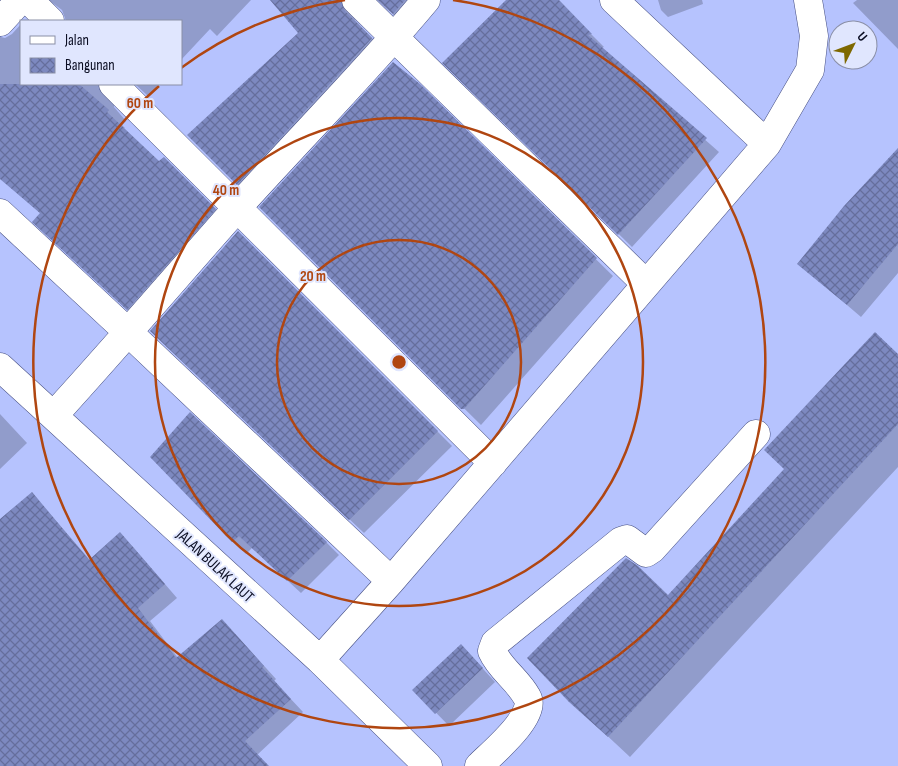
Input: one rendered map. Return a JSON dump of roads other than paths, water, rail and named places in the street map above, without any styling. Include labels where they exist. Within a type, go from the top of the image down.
[{"type":"street","points":[[0,22],[20,0]]},
{"type":"street","points":[[28,0],[49,20]]},
{"type":"street","points":[[356,0],[646,284]]},
{"type":"street","points":[[54,415],[130,333],[238,207],[395,38],[426,0]]},
{"type":"street","points":[[614,0],[767,144]]},
{"type":"street","points":[[320,660],[493,464],[767,144],[810,70],[814,36],[808,0]]},
{"type":"street","points":[[114,85],[493,464]]},
{"type":"street","points":[[0,214],[130,333],[391,581]]},
{"type":"street","name":"JALAN BULAK LAUT","points":[[0,367],[320,660],[428,766]]},
{"type":"street","points":[[479,766],[525,718],[530,708],[528,697],[496,661],[492,651],[495,643],[621,541],[627,539],[646,553],[652,550],[756,434]]}]
